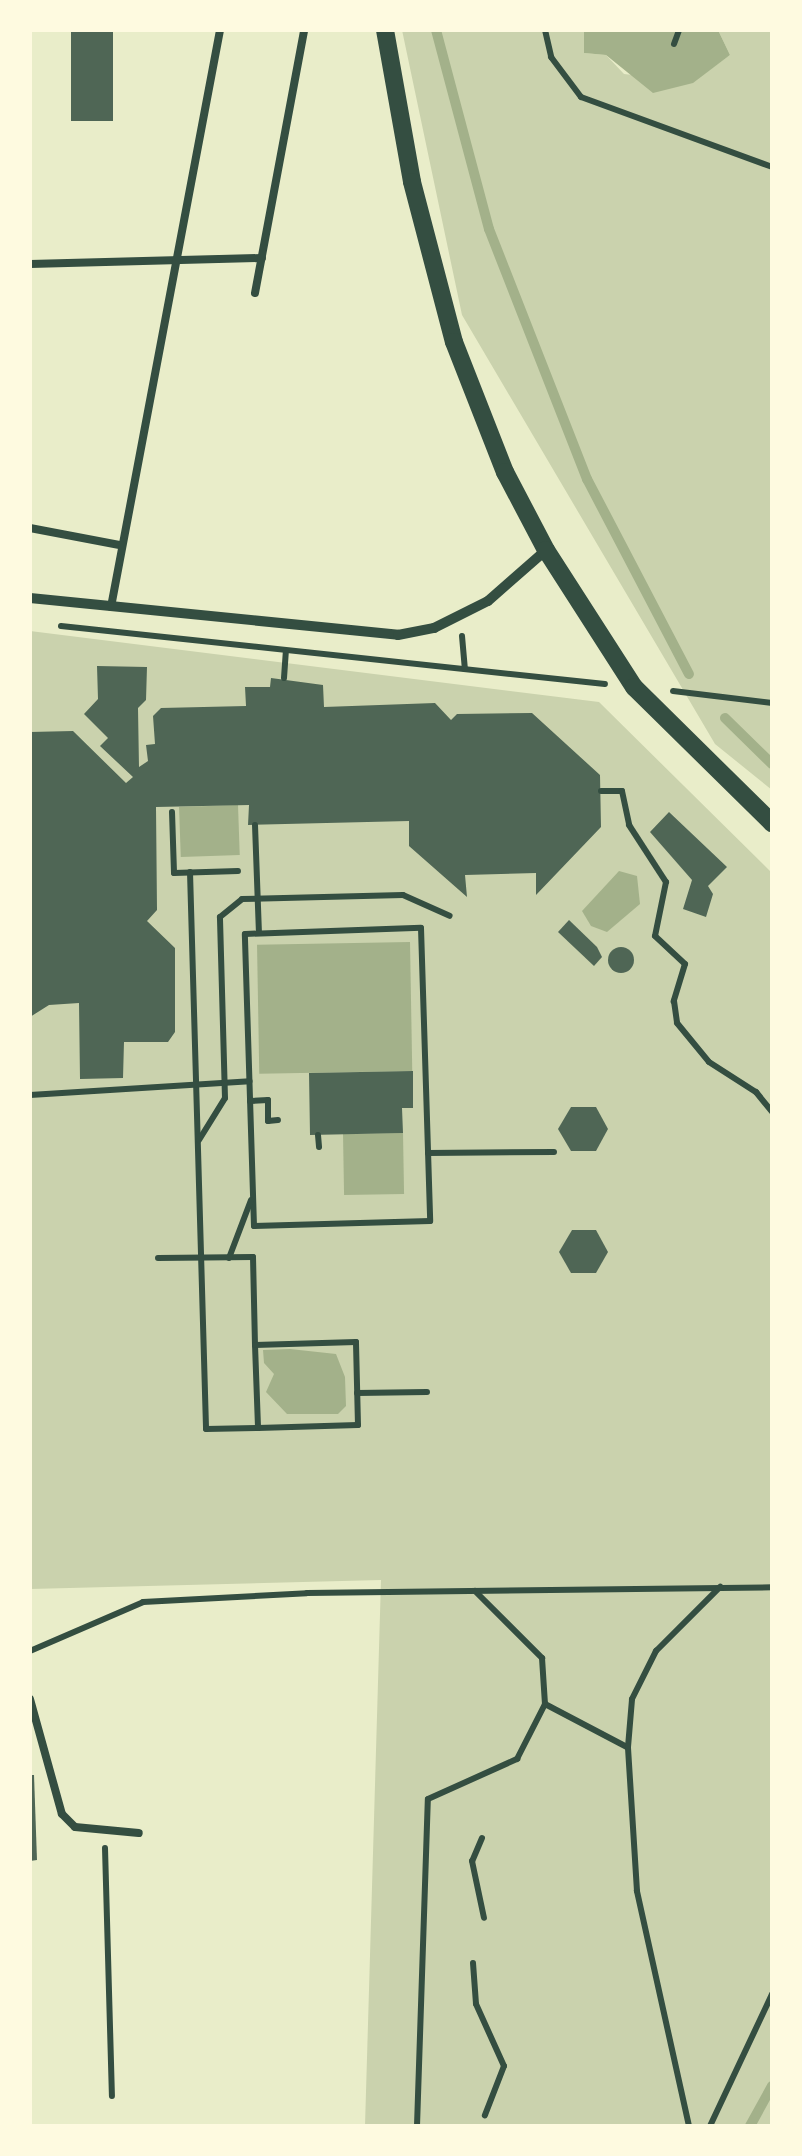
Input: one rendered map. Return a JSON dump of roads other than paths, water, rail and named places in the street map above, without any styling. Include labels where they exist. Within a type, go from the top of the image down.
[{"type":"street","points":[[385,30],[412,182],[454,342],[504,472],[546,550],[634,687],[772,823]]},
{"type":"street","points":[[30,598],[398,635],[488,601],[546,550]]},
{"type":"lane","points":[[111,606],[118,545],[220,30]]},
{"type":"lane","points":[[255,293],[304,30]]},
{"type":"lane","points":[[30,264],[262,258]]},
{"type":"lane","points":[[30,528],[118,545]]},
{"type":"lane","points":[[30,1699],[62,1814],[76,1826],[139,1832]]},
{"type":"waterway","points":[[436,30],[489,229],[587,479],[689,674]]},
{"type":"waterway","points":[[725,718],[772,764]]},
{"type":"waterway","points":[[750,2126],[772,2086]]}]
